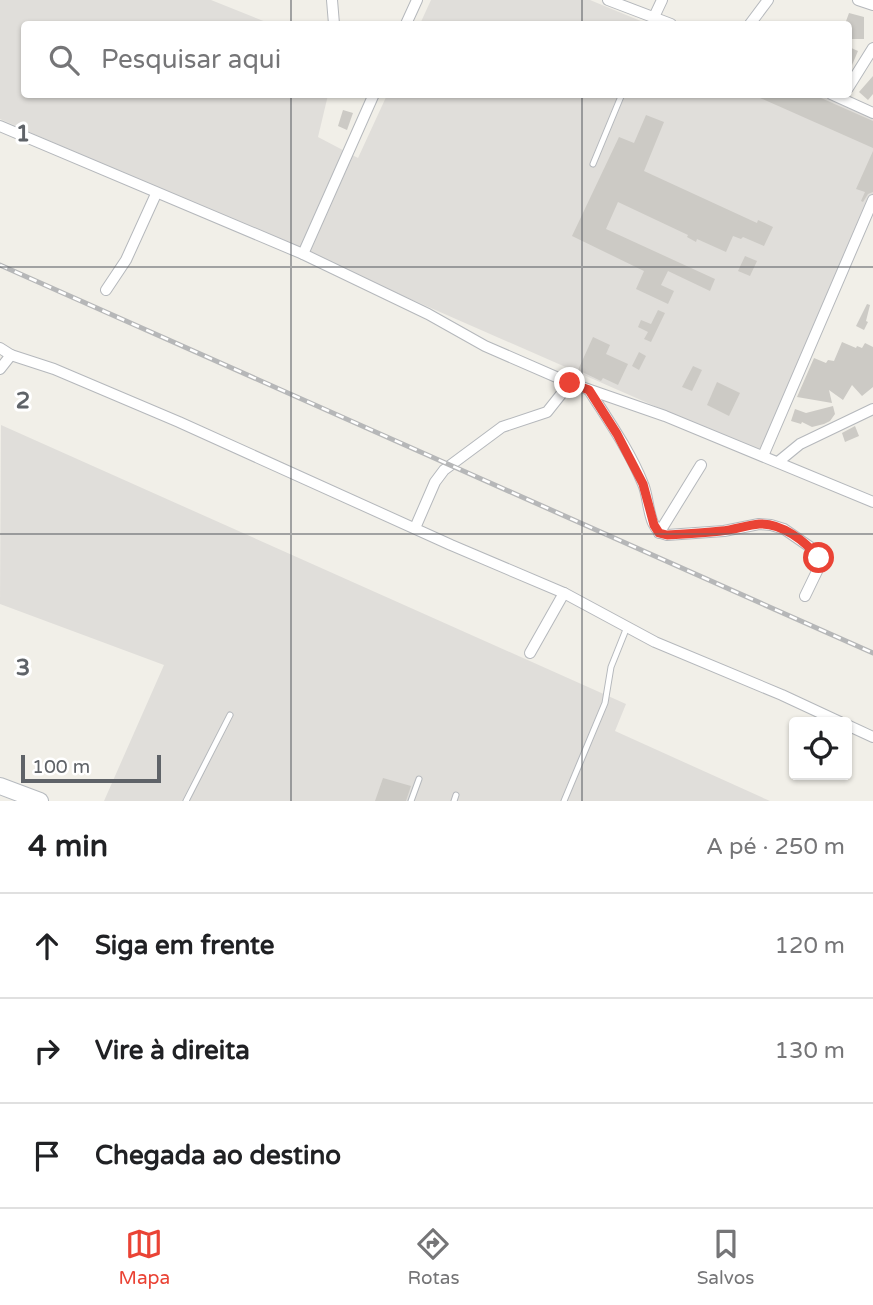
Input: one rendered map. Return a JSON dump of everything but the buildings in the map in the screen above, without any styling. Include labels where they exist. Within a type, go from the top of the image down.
[{"type":"main road","points":[[0,786],[40,801]]},
{"type":"street","points":[[332,0],[334,21]]},
{"type":"street","points":[[407,21],[417,0]]},
{"type":"street","points":[[608,0],[652,21],[662,0]]},
{"type":"street","points":[[752,21],[768,0]]},
{"type":"street","points":[[858,0],[873,5]]},
{"type":"street","points":[[852,83],[873,48]]},
{"type":"street","points":[[303,254],[372,98]]},
{"type":"street","points":[[843,98],[873,113]]},
{"type":"street","points":[[0,127],[303,254],[428,314],[485,346],[570,383],[665,416],[873,502]]},
{"type":"street","points":[[106,290],[126,260],[156,194]]},
{"type":"street","points":[[763,456],[873,200]]},
{"type":"street","points":[[0,348],[11,355],[54,369],[179,422],[564,593],[686,656],[829,717]]},
{"type":"street","points":[[0,369],[11,355]]},
{"type":"street","points":[[415,528],[435,482],[451,464],[502,427],[547,412],[570,383]]},
{"type":"street","points":[[589,390],[617,434],[643,484],[654,525],[659,533],[667,535],[724,531],[759,524],[784,529],[813,550],[821,563],[805,596]]},
{"type":"street","points":[[778,462],[800,444],[871,412]]},
{"type":"street","points":[[659,533],[701,465]]},
{"type":"street","points":[[530,653],[564,593]]},
{"type":"street","points":[[852,727],[873,737]]},
{"type":"lane","points":[[593,164],[620,98]]},
{"type":"lane","points":[[565,801],[606,703],[611,667],[627,627]]},
{"type":"lane","points":[[186,801],[230,715]]},
{"type":"lane","points":[[411,801],[419,779]]},
{"type":"shaded area","points":[[0,0],[211,0],[264,21],[21,21],[21,98],[327,98],[318,137],[358,158],[386,98],[826,98],[873,117],[873,206],[764,454],[0,119]]},
{"type":"shaded area","points":[[431,0],[590,0],[641,21],[421,21]]},
{"type":"shaded area","points":[[1,425],[626,704],[615,731],[770,801],[104,801],[164,665],[0,604]]},
{"type":"railway","points":[[0,265],[873,653]]},
{"type":"route","points":[[570,383],[589,390],[617,434],[643,484],[654,525],[659,533],[667,535],[724,531],[759,524],[771,525],[784,529],[813,550],[819,558]]}]
